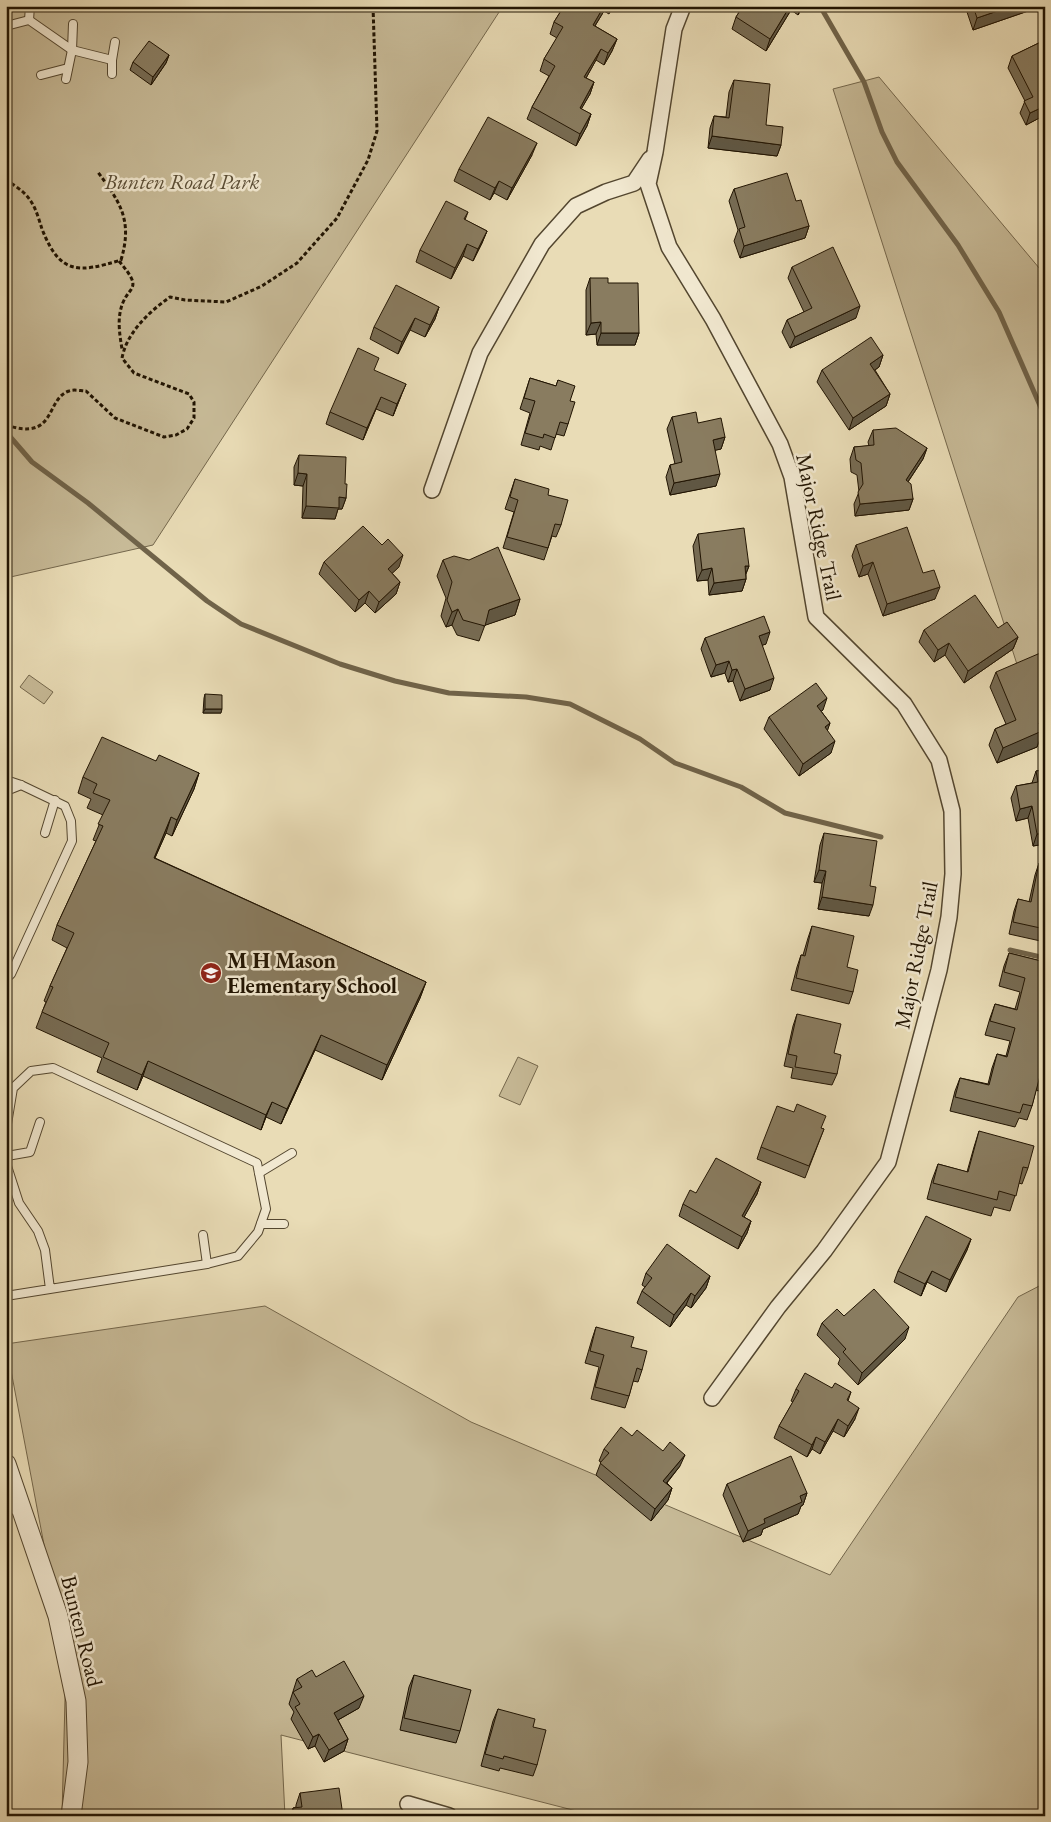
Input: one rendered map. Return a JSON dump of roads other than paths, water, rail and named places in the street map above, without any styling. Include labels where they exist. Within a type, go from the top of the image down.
[{"type":"street","name":"Major Ridge Trail","points":[[683,6],[674,28],[655,152],[648,184],[669,248],[713,319],[780,444],[792,477],[816,617],[858,661],[904,704],[939,760],[952,811],[954,874],[939,970],[888,1162],[824,1251],[778,1307],[712,1398]]},
{"type":"street","points":[[432,490],[480,353],[542,244],[576,206],[606,192],[634,183],[655,152]]},
{"type":"street","name":"Bunten Road","points":[[6,1464],[58,1616],[76,1701],[78,1762],[71,1816]]},
{"type":"street","points":[[408,1804],[450,1816]]},
{"type":"lane","points":[[30,6],[30,20]]},
{"type":"lane","points":[[6,26],[30,20],[72,50],[112,60]]},
{"type":"lane","points":[[66,79],[72,50],[73,24]]},
{"type":"lane","points":[[112,74],[115,42]]},
{"type":"lane","points":[[41,75],[68,68]]},
{"type":"lane","points":[[6,780],[21,784],[65,806],[71,820],[72,841],[8,974]]},
{"type":"lane","points":[[6,791],[21,784]]},
{"type":"lane","points":[[45,833],[55,800]]},
{"type":"lane","points":[[6,1296],[50,1289],[207,1264],[238,1256],[258,1232],[266,1209],[257,1163],[53,1068],[31,1071],[13,1088],[7,1124],[7,1166],[18,1203],[38,1231],[45,1250],[50,1289]]},
{"type":"lane","points":[[7,1156],[30,1152],[40,1122]]},
{"type":"lane","points":[[259,1173],[292,1153]]},
{"type":"lane","points":[[261,1224],[284,1224]]},
{"type":"lane","points":[[203,1235],[207,1264]]},
{"type":"lane","points":[[6,1516],[17,1499]]},
{"type":"waterway","points":[[820,6],[864,82],[882,132],[897,162],[958,245],[999,312],[1045,417]]},
{"type":"waterway","points":[[6,432],[32,462],[88,503],[207,601],[241,624],[340,664],[395,681],[449,693],[526,697],[570,704],[640,739],[675,763],[741,787],[785,813],[881,837]]},
{"type":"waterway","points":[[1010,950],[1045,958]]},
{"type":"place","name":"M H Mason Elementary School","points":[[211,973]]},
{"type":"park label","name":"Bunten Road Park","points":[[182,181]]}]
